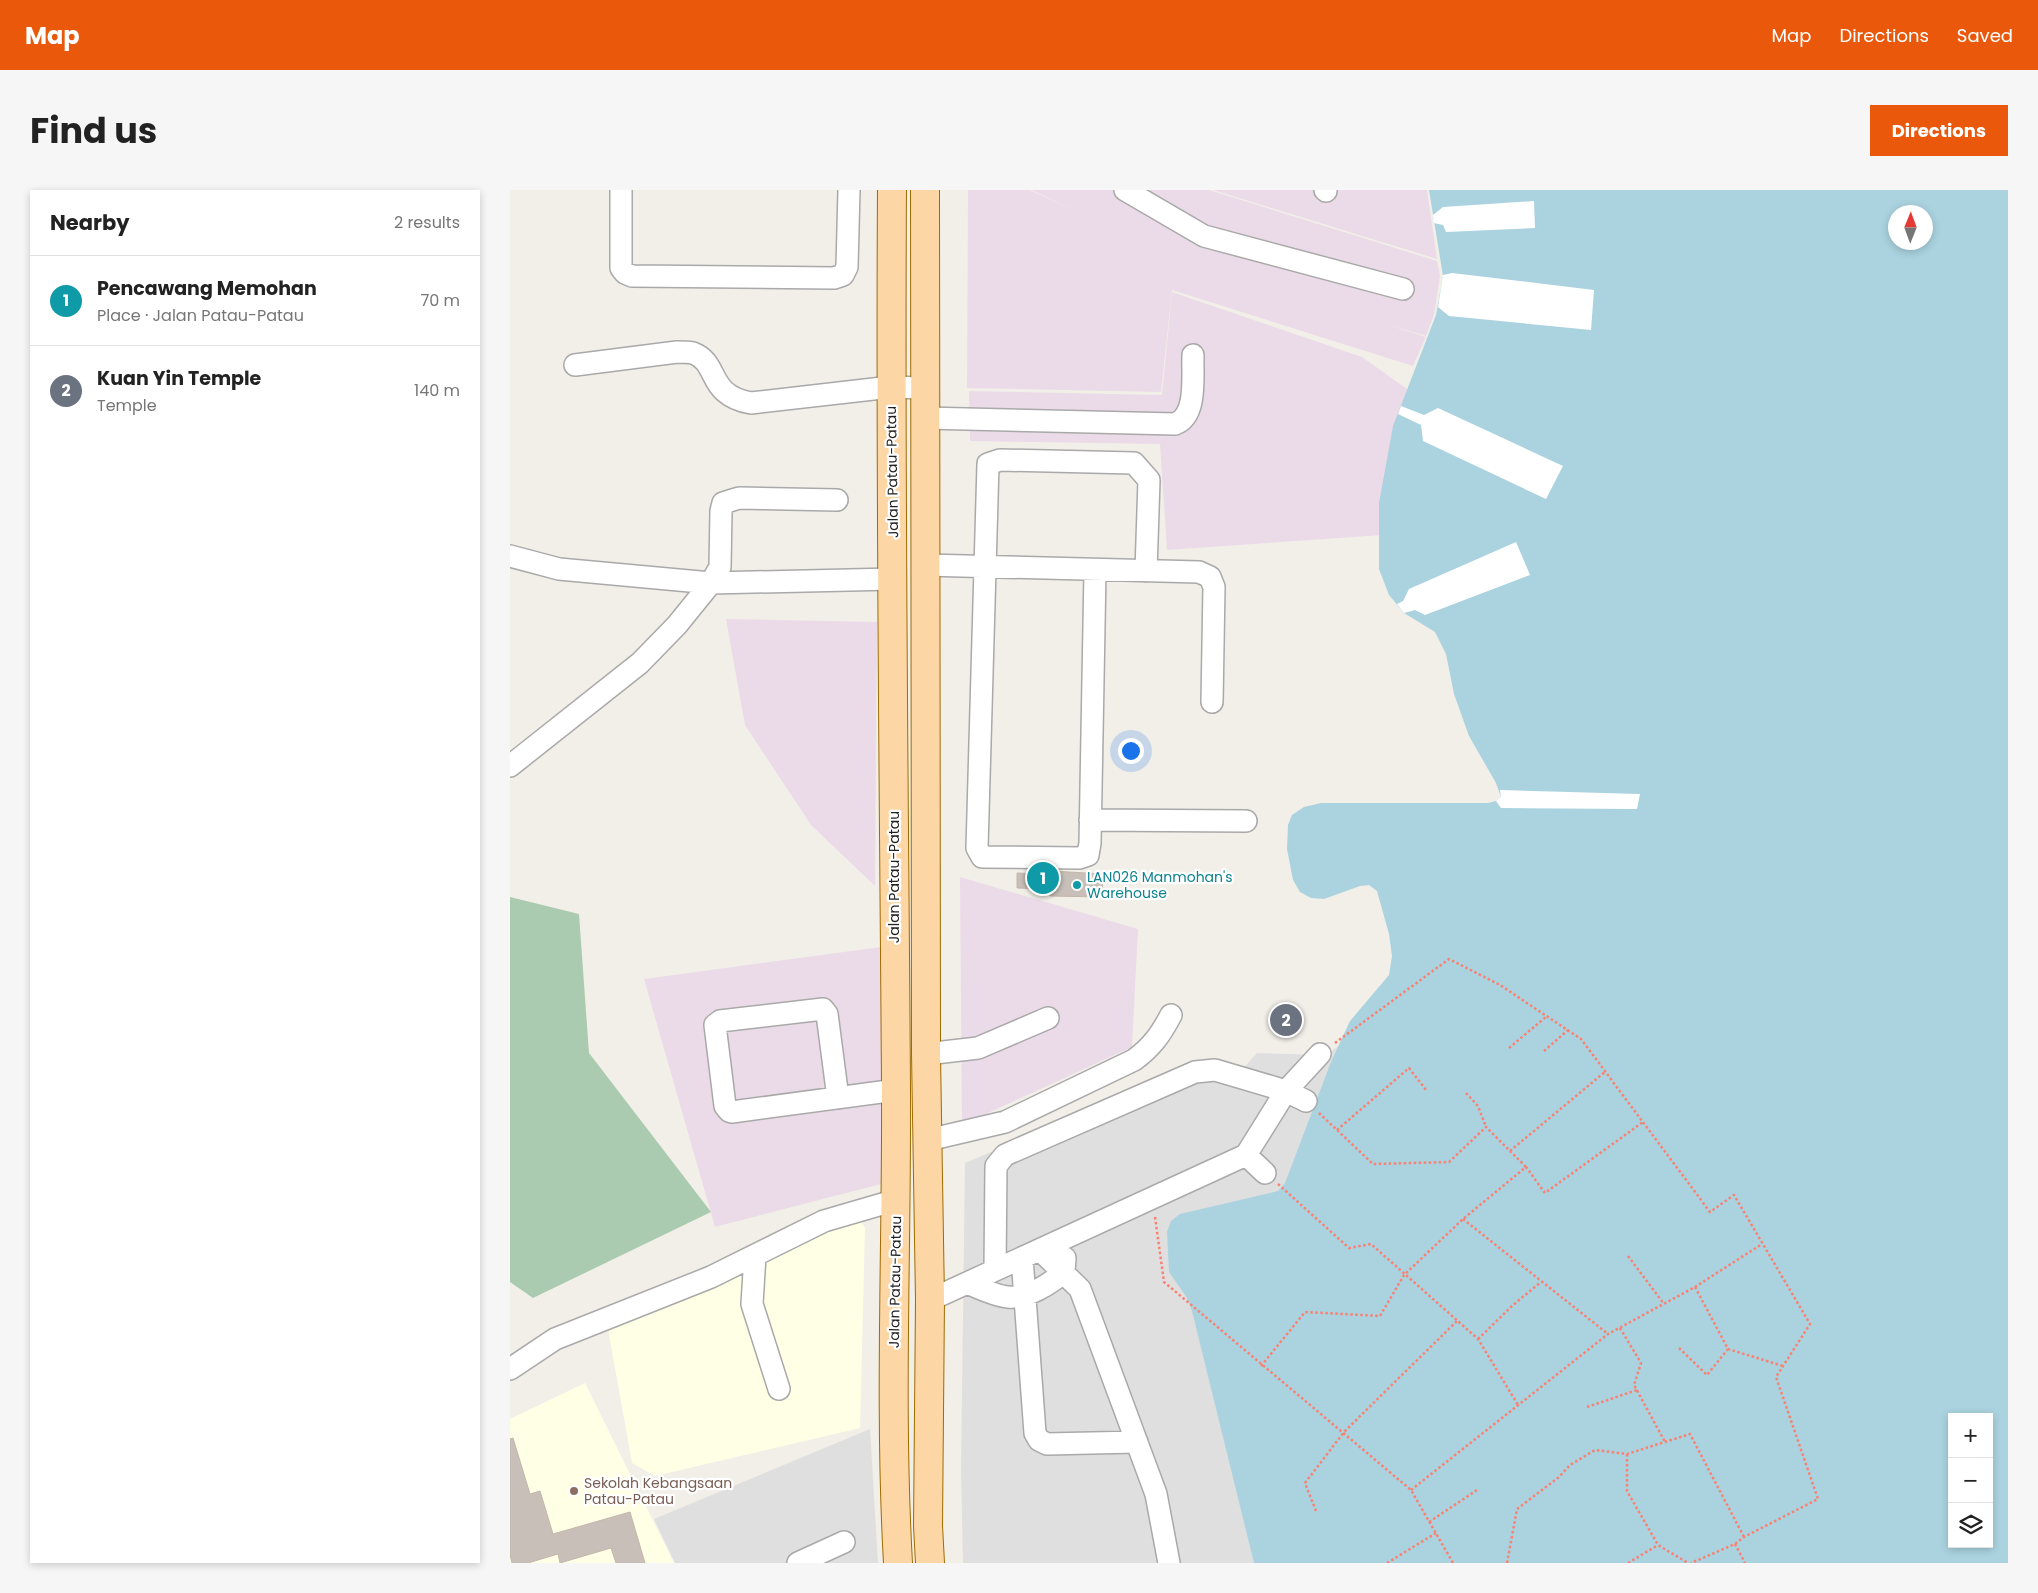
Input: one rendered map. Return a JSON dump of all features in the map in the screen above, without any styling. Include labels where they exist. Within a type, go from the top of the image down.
[{"type":"main road","name":"Jalan Patau-Patau","points":[[892,190],[891,388],[896,1090],[893,1416],[898,1563]]},
{"type":"main road","points":[[925,190],[926,1054],[930,1300],[928,1526],[930,1563]]},
{"type":"street","points":[[621,190],[621,268],[625,273],[632,276],[834,278],[843,275],[847,267],[849,190]]},
{"type":"street","points":[[1125,190],[1204,236],[1404,289]]},
{"type":"street","points":[[574,365],[677,352],[693,353],[706,362],[720,390],[737,401],[751,403],[891,388],[924,388]]},
{"type":"street","points":[[925,418],[1175,424],[1181,422],[1189,412],[1193,355]]},
{"type":"street","points":[[1095,571],[1088,855],[1079,858],[982,857],[977,848],[988,464],[1000,460],[1134,463],[1149,480],[1146,571]]},
{"type":"street","points":[[510,766],[640,662],[677,625],[710,584],[720,567],[723,503],[739,498],[837,500]]},
{"type":"street","points":[[510,556],[559,569],[710,584],[893,579]]},
{"type":"street","points":[[925,565],[1095,571],[1199,572],[1210,577],[1214,587],[1212,702]]},
{"type":"street","points":[[1090,820],[1246,821]]},
{"type":"street","points":[[838,1098],[827,1014],[823,1009],[720,1022],[715,1025],[725,1106],[729,1111],[838,1098],[896,1090]]},
{"type":"street","points":[[928,1140],[1005,1122],[1134,1060],[1149,1049],[1162,1034],[1171,1014]]},
{"type":"street","points":[[926,1054],[978,1048],[1048,1018]]},
{"type":"street","points":[[930,1300],[1246,1154],[1286,1091],[1320,1054]]},
{"type":"street","points":[[995,1270],[996,1166],[1005,1155],[1204,1070],[1215,1070],[1286,1091],[1306,1101]]},
{"type":"street","points":[[1246,1154],[1265,1173]]},
{"type":"street","points":[[510,1369],[555,1339],[711,1276],[824,1221],[896,1200]]},
{"type":"street","points":[[967,1283],[1008,1297],[1025,1295],[1054,1281],[1064,1272],[1068,1237]]},
{"type":"street","points":[[1031,1254],[1064,1272],[1080,1289],[1156,1494],[1169,1563]]},
{"type":"street","points":[[1031,1254],[1025,1295],[1035,1433],[1039,1440],[1047,1444],[1137,1442]]},
{"type":"street","points":[[755,1256],[752,1304],[779,1389]]},
{"type":"street","points":[[798,1563],[844,1542]]},
{"type":"path","points":[[1320,1054],[1449,959],[1500,985],[1581,1039],[1710,1212],[1734,1195],[1810,1324],[1776,1377],[1818,1499],[1744,1537],[1735,1544],[1690,1563],[1658,1546],[1627,1491],[1627,1454]]},
{"type":"path","points":[[1509,1048],[1548,1016]]},
{"type":"path","points":[[1544,1051],[1568,1030]]},
{"type":"path","points":[[1337,1130],[1409,1068],[1426,1090]]},
{"type":"path","points":[[1510,1151],[1606,1071]]},
{"type":"path","points":[[1466,1093],[1478,1106],[1486,1127],[1526,1167],[1545,1193],[1643,1122]]},
{"type":"path","points":[[1306,1101],[1373,1164],[1449,1162],[1486,1127]]},
{"type":"path","points":[[1262,1366],[1305,1312],[1380,1316],[1404,1275],[1463,1219],[1526,1167]]},
{"type":"path","points":[[1265,1173],[1349,1248],[1371,1244],[1404,1275],[1458,1320],[1478,1339],[1518,1405]]},
{"type":"path","points":[[1152,1198],[1164,1282],[1411,1490],[1453,1563]]},
{"type":"path","points":[[1463,1219],[1608,1334]]},
{"type":"path","points":[[1411,1490],[1608,1334],[1695,1287],[1762,1244]]},
{"type":"path","points":[[1628,1256],[1664,1304]]},
{"type":"path","points":[[1478,1339],[1512,1305],[1541,1282]]},
{"type":"path","points":[[1695,1287],[1728,1349],[1783,1366]]},
{"type":"path","points":[[1316,1511],[1305,1483],[1344,1432],[1458,1320]]},
{"type":"path","points":[[1620,1328],[1641,1363],[1634,1385],[1665,1442]]},
{"type":"path","points":[[1679,1348],[1707,1375],[1728,1349]]},
{"type":"path","points":[[1587,1407],[1636,1390]]},
{"type":"path","points":[[1508,1563],[1517,1509],[1559,1477],[1570,1465],[1595,1450],[1627,1454],[1690,1434],[1744,1537]]},
{"type":"path","points":[[1430,1522],[1477,1490]]},
{"type":"path","points":[[1387,1563],[1436,1533]]},
{"type":"path","points":[[1735,1544],[1745,1563]]},
{"type":"path","points":[[1628,1563],[1658,1546]]},
{"type":"shaded area","points":[[968,190],[1030,190],[1079,213],[1032,190],[1209,190],[1437,261],[1440,276],[1434,315],[1426,336],[1385,324],[1426,337],[1413,366],[1172,290],[1161,392],[967,388]]},
{"type":"shaded area","points":[[1213,190],[1427,190],[1437,259]]},
{"type":"shaded area","points":[[1172,292],[1362,357],[1424,401],[1383,535],[1167,550],[1160,444],[970,441],[969,391],[1162,395]]},
{"type":"shaded area","points":[[726,619],[877,622],[875,886],[811,825],[745,725]]},
{"type":"shaded area","points":[[960,877],[1138,929],[1132,1047],[962,1125]]},
{"type":"shaded area","points":[[510,897],[579,914],[589,1053],[711,1212],[533,1298],[510,1282]]},
{"type":"shaded area","points":[[881,947],[881,1184],[715,1227],[644,979]]},
{"type":"shaded area","points":[[1461,956],[1870,1563],[963,1563],[961,1468],[965,1163],[1206,1062],[1233,1080],[1257,1053],[1326,1055]]},
{"type":"shaded area","points":[[861,1221],[865,1228],[860,1428],[655,1476],[632,1463],[608,1329],[850,1223]]},
{"type":"shaded area","name":"Sekolah Kebangsaan Patau-Patau","points":[[585,1383],[674,1563],[510,1563],[510,1419]]},
{"type":"shaded area","points":[[870,1429],[878,1563],[675,1563],[654,1519]]},
{"type":"water","points":[[1429,190],[2008,190],[2008,1563],[1254,1563],[1192,1311],[1187,1298],[1169,1272],[1167,1232],[1171,1221],[1180,1214],[1278,1191],[1285,1183],[1331,1062],[1350,1021],[1389,975],[1392,956],[1389,934],[1377,891],[1369,885],[1360,886],[1324,899],[1311,898],[1300,892],[1293,880],[1287,849],[1288,825],[1292,815],[1304,807],[1321,803],[1488,803],[1496,801],[1501,797],[1496,783],[1469,736],[1454,694],[1446,654],[1435,632],[1404,613],[1389,595],[1379,569],[1379,503],[1393,426],[1436,315],[1443,276]]},
{"type":"pier","points":[[1534,201],[1535,228],[1446,232],[1443,225],[1434,223],[1433,215],[1443,207]]},
{"type":"pier","points":[[1452,273],[1594,290],[1591,330],[1449,316],[1438,307],[1443,275]]},
{"type":"pier","points":[[1401,406],[1424,415],[1438,408],[1563,466],[1546,499],[1423,441],[1421,425],[1398,414]]},
{"type":"pier","points":[[1516,542],[1530,575],[1425,615],[1415,610],[1404,613],[1397,604],[1403,601],[1409,589]]},
{"type":"pier","points":[[1500,790],[1640,794],[1637,809],[1501,808],[1496,801],[1501,797]]},
{"type":"building","name":"LAN026 Manmohan's Warehouse","points":[[1036,870],[1103,874],[1102,897],[1050,896],[1050,889],[1017,888],[1017,873],[1036,874]]},
{"type":"building","points":[[513,1438],[530,1494],[540,1491],[553,1534],[630,1512],[645,1563],[616,1563],[611,1548],[560,1563],[558,1554],[528,1563],[512,1563],[510,1555],[510,1439]]},
{"type":"place","name":"Pencawang Memohan","points":[[1043,878]]},
{"type":"place","name":"LAN026 Manmohan's Warehouse","points":[[1077,885]]},
{"type":"place","name":"Kuan Yin Temple","points":[[1286,1020]]},
{"type":"place","name":"Sekolah Kebangsaan Patau-Patau","points":[[574,1491]]}]
